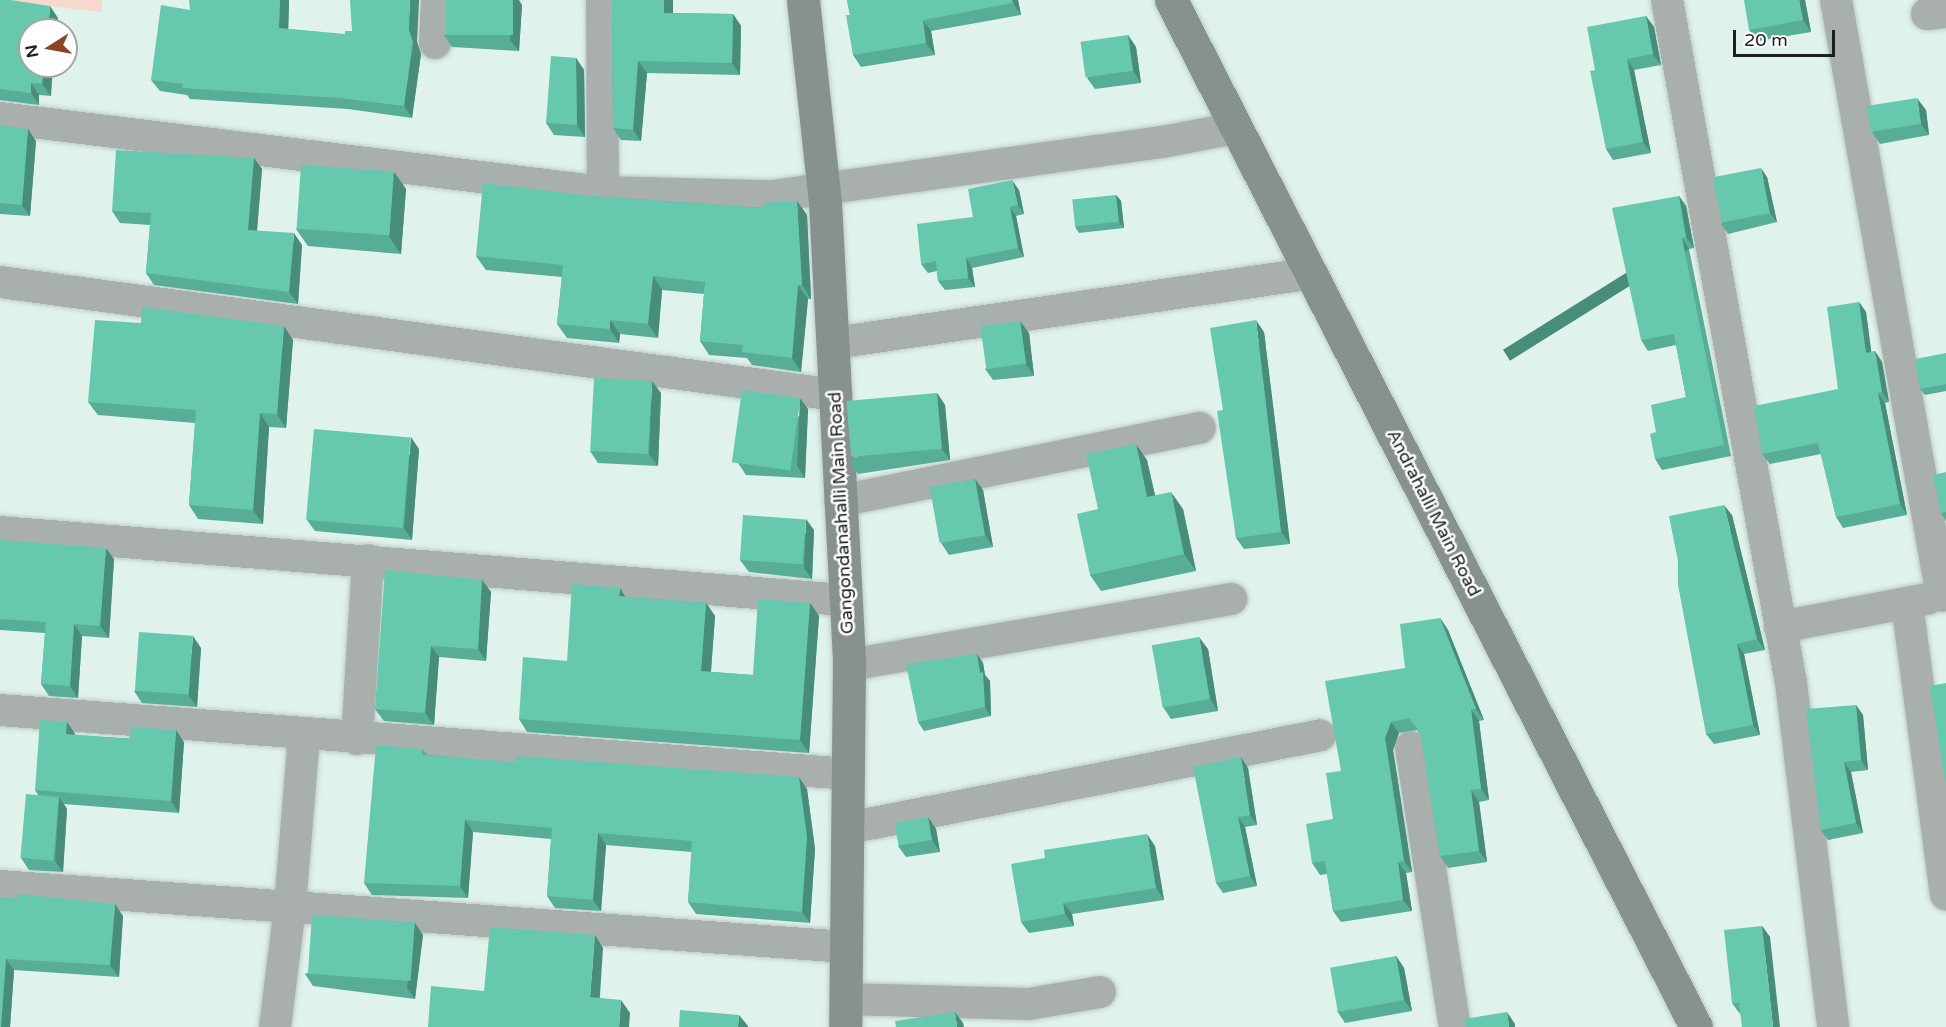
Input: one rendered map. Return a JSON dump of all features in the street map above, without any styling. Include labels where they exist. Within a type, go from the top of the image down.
[{"type":"main road","name":"Gangondanahalli Main Road","points":[[803,0],[824,189],[834,343],[844,600],[849,665],[845,1013]]},
{"type":"main road","name":"Andrahalli Main Road","points":[[1171,0],[1696,1027]]},
{"type":"street","points":[[435,43],[437,0]]},
{"type":"street","points":[[602,0],[603,192]]},
{"type":"street","points":[[1187,0],[1194,44]]},
{"type":"street","points":[[1667,0],[1780,627],[1833,1027]]},
{"type":"street","points":[[1780,627],[1944,596],[1836,0]]},
{"type":"street","points":[[0,118],[603,192],[772,196],[1162,142],[1236,128]]},
{"type":"street","points":[[834,343],[1311,273]]},
{"type":"street","points":[[0,282],[836,395]]},
{"type":"street","points":[[840,501],[1200,428]]},
{"type":"street","points":[[0,531],[844,600]]},
{"type":"street","points":[[357,739],[368,560]]},
{"type":"street","points":[[849,665],[1231,599]]},
{"type":"street","points":[[1907,603],[1946,894]]},
{"type":"street","points":[[0,710],[357,739],[849,774]]},
{"type":"street","points":[[275,1027],[290,906],[304,735]]},
{"type":"street","points":[[848,828],[1320,735]]},
{"type":"street","points":[[1411,747],[1455,1027]]},
{"type":"street","points":[[0,886],[846,947]]},
{"type":"street","points":[[845,1013],[1031,1016],[1100,992]]},
{"type":"shaded area","points":[[0,0],[102,0],[102,12],[0,1]]},
{"type":"building","points":[[0,0],[50,6],[49,18],[18,18],[18,78],[43,78],[42,84],[31,83],[31,93],[0,89]]},
{"type":"building","points":[[189,0],[280,0],[279,28],[345,34],[345,31],[352,31],[350,0],[410,0],[409,30],[413,42],[404,106],[340,98],[182,88],[183,84],[151,80],[161,5],[190,10]]},
{"type":"building","points":[[446,0],[513,0],[513,35],[446,35]]},
{"type":"building","points":[[612,0],[664,0],[664,13],[733,14],[732,63],[638,61],[633,130],[613,128]]},
{"type":"building","points":[[847,0],[1012,0],[1013,3],[923,20],[926,43],[853,55],[846,15],[850,15]]},
{"type":"building","points":[[1744,0],[1799,0],[1803,20],[1749,30]]},
{"type":"building","points":[[1646,16],[1653,54],[1627,59],[1643,142],[1606,149],[1590,71],[1595,70],[1587,27]]},
{"type":"building","points":[[1128,35],[1133,71],[1085,77],[1080,42]]},
{"type":"building","points":[[551,56],[576,58],[577,125],[546,123]]},
{"type":"building","points":[[1917,98],[1921,124],[1871,132],[1867,106]]},
{"type":"building","points":[[0,125],[28,129],[22,205],[0,203]]},
{"type":"building","points":[[116,150],[254,158],[248,230],[294,233],[289,292],[146,273],[151,213],[112,211]]},
{"type":"building","points":[[301,165],[394,171],[389,235],[297,229]]},
{"type":"building","points":[[1761,168],[1770,213],[1722,223],[1713,177]]},
{"type":"building","points":[[1012,180],[1018,205],[1010,207],[1018,248],[966,258],[968,278],[938,281],[936,261],[921,264],[917,224],[973,217],[968,189]]},
{"type":"building","points":[[483,183],[591,196],[763,208],[763,203],[797,201],[802,285],[798,285],[792,358],[742,352],[743,345],[700,341],[705,282],[653,276],[648,324],[610,320],[610,329],[557,324],[563,265],[476,256]]},
{"type":"building","points":[[1116,195],[1119,222],[1075,226],[1072,200]]},
{"type":"building","points":[[1679,196],[1686,237],[1682,238],[1724,445],[1655,459],[1650,434],[1656,432],[1651,405],[1686,397],[1674,334],[1641,340],[1612,208]]},
{"type":"building","points":[[1859,302],[1866,353],[1875,351],[1882,392],[1878,393],[1900,504],[1836,517],[1818,443],[1762,454],[1754,406],[1838,389],[1827,307]]},
{"type":"building","points":[[142,307],[284,326],[277,414],[260,413],[253,510],[189,505],[196,410],[88,402],[95,320],[141,323]]},
{"type":"building","points":[[1256,320],[1281,532],[1236,538],[1217,411],[1223,410],[1210,328]]},
{"type":"building","points":[[1020,321],[1026,364],[986,369],[980,327]]},
{"type":"building","points":[[1946,353],[1946,384],[1920,389],[1915,359]]},
{"type":"building","points":[[594,378],[652,381],[648,454],[590,451]]},
{"type":"building","points":[[742,390],[800,398],[790,471],[732,462]]},
{"type":"building","points":[[937,393],[942,449],[851,457],[846,401]]},
{"type":"building","points":[[314,429],[411,437],[403,528],[306,520]]},
{"type":"building","points":[[1136,444],[1147,497],[1171,492],[1184,554],[1090,575],[1077,514],[1098,509],[1086,454]]},
{"type":"building","points":[[1946,472],[1946,512],[1941,513],[1933,475]]},
{"type":"building","points":[[975,479],[985,535],[940,543],[930,487]]},
{"type":"building","points":[[1724,505],[1757,639],[1737,644],[1753,725],[1706,734],[1678,585],[1678,561],[1669,516]]},
{"type":"building","points":[[743,515],[806,519],[803,564],[740,560]]},
{"type":"building","points":[[0,540],[106,548],[100,626],[74,624],[70,686],[41,684],[46,622],[0,619]]},
{"type":"building","points":[[385,570],[482,580],[478,649],[431,646],[425,713],[375,709]]},
{"type":"building","points":[[572,584],[620,588],[619,596],[706,603],[701,671],[753,675],[758,599],[810,603],[800,740],[519,719],[523,657],[567,661]]},
{"type":"building","points":[[1440,618],[1476,709],[1471,709],[1481,789],[1471,790],[1479,851],[1440,856],[1420,732],[1409,718],[1391,722],[1385,738],[1404,861],[1398,862],[1403,900],[1333,911],[1325,861],[1312,863],[1306,824],[1333,819],[1326,773],[1341,771],[1325,681],[1405,668],[1400,624]]},
{"type":"building","points":[[139,632],[193,636],[189,695],[135,691]]},
{"type":"building","points":[[1199,637],[1210,699],[1163,707],[1152,645]]},
{"type":"building","points":[[977,654],[980,673],[983,672],[985,707],[918,722],[906,664]]},
{"type":"building","points":[[1946,683],[1946,787],[1930,686]]},
{"type":"building","points":[[1856,705],[1861,760],[1844,762],[1856,823],[1821,830],[1806,709]]},
{"type":"building","points":[[40,720],[67,722],[66,734],[129,739],[132,727],[176,730],[171,801],[35,790]]},
{"type":"building","points":[[376,745],[423,749],[422,755],[516,762],[517,756],[799,777],[807,837],[802,912],[688,902],[692,841],[598,833],[593,900],[547,896],[552,828],[465,820],[460,886],[364,883]]},
{"type":"building","points":[[1241,757],[1250,815],[1238,817],[1250,876],[1216,883],[1193,767]]},
{"type":"building","points":[[26,794],[59,797],[53,861],[20,858]]},
{"type":"building","points":[[928,817],[932,840],[899,846],[895,823]]},
{"type":"building","points":[[1147,834],[1156,888],[1063,903],[1065,914],[1021,922],[1011,864],[1045,858],[1044,850]]},
{"type":"building","points":[[18,894],[115,904],[110,965],[6,959],[0,1027],[0,897],[18,899]]},
{"type":"building","points":[[312,915],[415,922],[411,981],[308,974]]},
{"type":"building","points":[[1762,926],[1773,1027],[1742,1027],[1739,1003],[1732,1003],[1724,930]]},
{"type":"building","points":[[490,927],[595,935],[590,997],[621,1000],[619,1027],[428,1027],[431,986],[484,991]]},
{"type":"building","points":[[1396,956],[1404,1000],[1338,1012],[1330,968]]},
{"type":"building","points":[[680,1010],[739,1015],[738,1027],[679,1027]]},
{"type":"building","points":[[955,1012],[957,1027],[896,1027],[895,1021]]},
{"type":"building","points":[[1507,1012],[1509,1027],[1466,1027],[1464,1019]]}]
